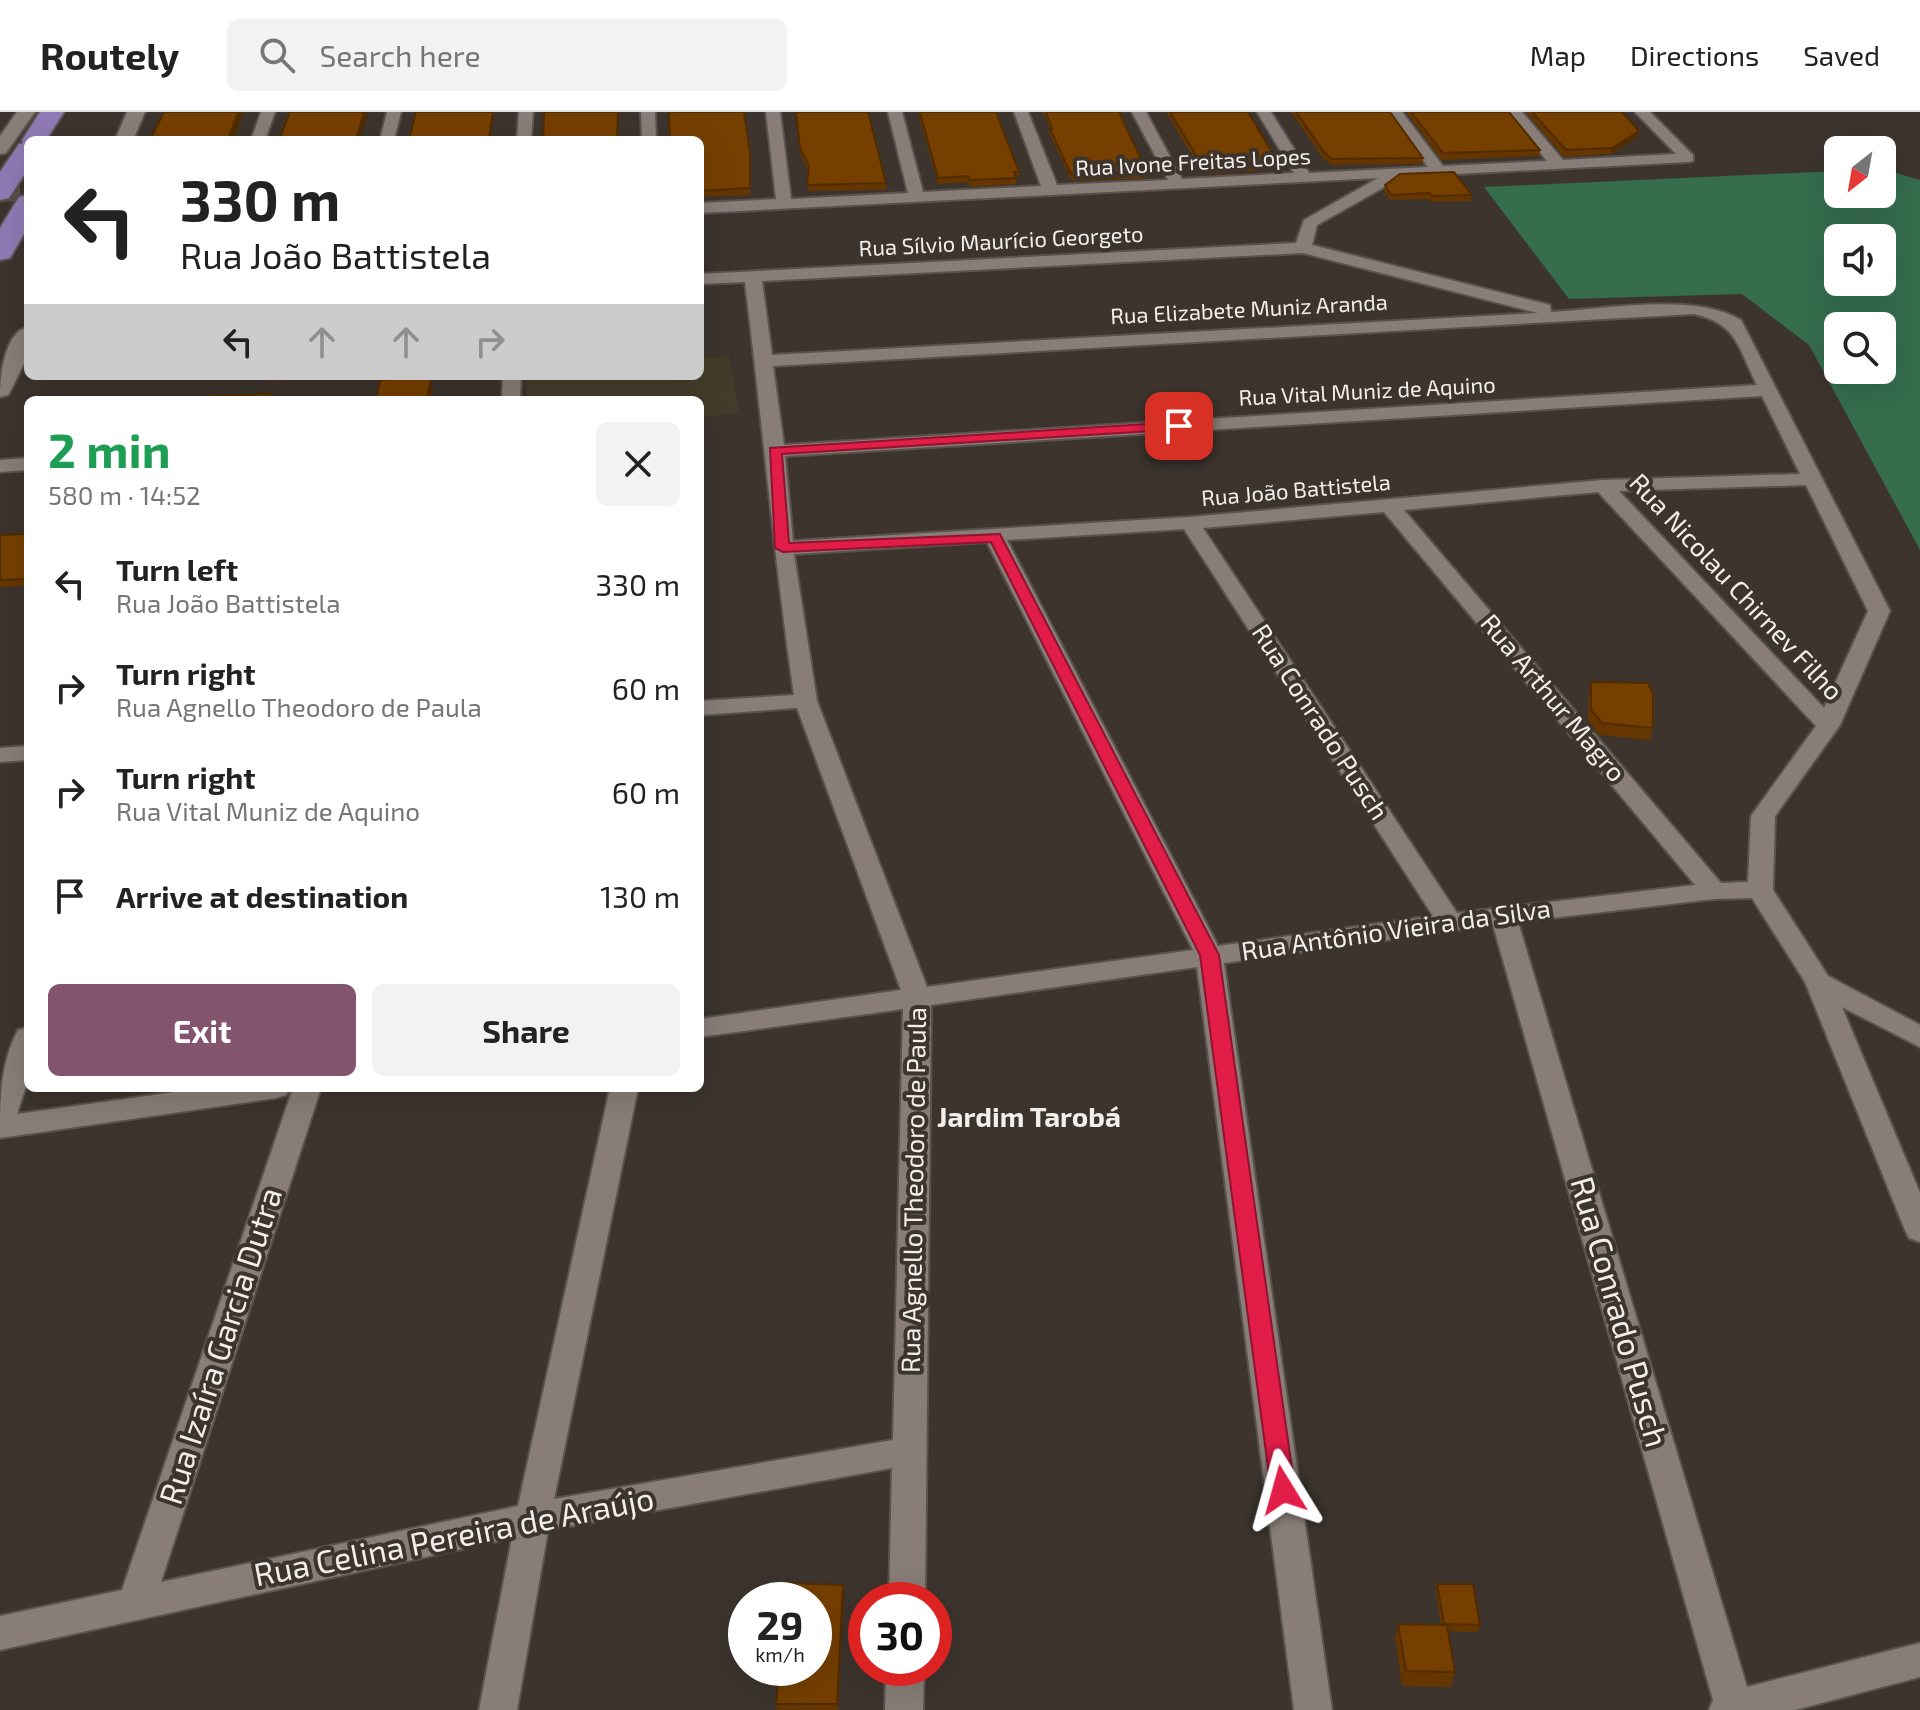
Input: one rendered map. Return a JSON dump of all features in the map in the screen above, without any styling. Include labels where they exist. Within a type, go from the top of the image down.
[{"type":"highway","points":[[37,136],[52,112]]},
{"type":"highway","points":[[0,192],[24,155]]},
{"type":"highway","points":[[0,252],[24,210]]},
{"type":"street","points":[[0,149],[26,112]]},
{"type":"street","points":[[259,136],[268,112]]},
{"type":"street","points":[[388,136],[394,112]]},
{"type":"street","points":[[524,136],[526,112]]},
{"type":"street","points":[[648,112],[649,136]]},
{"type":"street","points":[[773,112],[784,204]]},
{"type":"street","points":[[895,112],[917,197]]},
{"type":"street","points":[[1021,112],[1051,191]]},
{"type":"street","points":[[1139,112],[1178,185]]},
{"type":"street","points":[[1264,112],[1305,179]]},
{"type":"street","points":[[1395,112],[1440,172]]},
{"type":"street","points":[[1514,112],[1560,166]]},
{"type":"street","name":"Rua Ivone Freitas Lopes","points":[[704,208],[1688,158],[1642,112]]},
{"type":"street","points":[[126,136],[137,113]]},
{"type":"street","points":[[1303,248],[1310,223],[1396,174]]},
{"type":"street","name":"Rua Sílvio Maurício Georgeto","points":[[704,279],[1303,248],[1565,315]]},
{"type":"street","name":"Rua Agnello Theodoro de Paula","points":[[753,276],[775,451],[783,548],[806,701],[917,997],[907,1582]]},
{"type":"street","name":"Rua Elizabete Muniz Aranda","points":[[762,361],[1694,309],[1720,315],[1735,324],[1770,390]]},
{"type":"street","points":[[0,390],[24,341]]},
{"type":"street","points":[[1770,390],[1879,611],[1828,725],[1763,816],[1760,890],[1818,982],[1920,1230]]},
{"type":"street","name":"Rua Vital Muniz de Aquino","points":[[775,451],[1770,390]]},
{"type":"street","points":[[0,466],[24,464]]},
{"type":"street","name":"Rua João Battistela","points":[[783,548],[1190,523],[1603,486],[1813,479]]},
{"type":"street","name":"Rua Nicolau Chirnev Filho","points":[[1603,486],[1828,725]]},
{"type":"street","name":"Rua Arthur Magro","points":[[1391,507],[1714,891]]},
{"type":"street","name":"Rua Conrado Pusch","points":[[1190,523],[1450,922]]},
{"type":"street","points":[[995,537],[1209,955],[1313,1710]]},
{"type":"street","points":[[704,708],[806,701]]},
{"type":"street","points":[[0,755],[24,753]]},
{"type":"street","name":"Rua Antônio Vieira da Silva","points":[[704,1027],[1503,915],[1714,891],[1760,890]]},
{"type":"street","name":"Rua Conrado Pusch","points":[[1503,915],[1732,1709]]},
{"type":"street","points":[[1818,982],[1920,1037]]},
{"type":"street","points":[[0,1121],[24,1049]]},
{"type":"street","points":[[0,1127],[248,1092]]},
{"type":"street","name":"Rua Izaíra Garcia Dutra","points":[[136,1603],[306,1092]]},
{"type":"street","points":[[498,1710],[533,1518],[623,1092]]},
{"type":"street","name":"Rua Celina Pereira de Araújo","points":[[0,1633],[533,1518],[910,1451]]},
{"type":"street","points":[[1732,1709],[1920,1660]]},
{"type":"street","points":[[904,1710],[905,1686]]},
{"type":"shaded area","points":[[729,356],[740,414],[704,417],[704,396],[527,396],[526,380],[704,380],[704,358]]},
{"type":"green space","points":[[1824,172],[1824,208],[1896,208],[1896,173],[1920,180],[1920,550],[1830,384],[1896,384],[1896,312],[1824,312],[1824,373],[1809,345],[1742,294],[1569,299],[1484,187]]},
{"type":"building","points":[[164,112],[238,112],[229,136],[152,136]]},
{"type":"building","points":[[290,112],[364,112],[357,136],[281,136]]},
{"type":"building","points":[[416,112],[493,112],[490,136],[410,136]]},
{"type":"building","points":[[544,112],[618,112],[617,136],[543,136]]},
{"type":"building","points":[[669,112],[744,112],[750,152],[750,188],[704,191],[704,136],[670,136]]},
{"type":"building","points":[[796,112],[868,112],[886,183],[807,185],[809,166],[800,148]]},
{"type":"building","points":[[920,112],[996,112],[1019,172],[1014,172],[1016,178],[938,178]]},
{"type":"building","points":[[1046,112],[1119,112],[1147,172],[1075,175],[1070,172],[1050,129]]},
{"type":"building","points":[[1170,112],[1248,112],[1273,154],[1269,154],[1275,164],[1204,168]]},
{"type":"building","points":[[1296,112],[1390,112],[1423,158],[1332,159]]},
{"type":"building","points":[[1411,112],[1509,112],[1540,150],[1443,153]]},
{"type":"building","points":[[1532,112],[1622,112],[1639,131],[1612,148],[1566,150]]},
{"type":"building","points":[[1454,172],[1472,195],[1391,195],[1385,185],[1400,174]]},
{"type":"building","points":[[380,380],[430,380],[428,396],[377,396]]},
{"type":"building","points":[[271,394],[270,396],[208,396]]},
{"type":"building","points":[[24,534],[24,579],[0,580],[0,535]]},
{"type":"building","points":[[1591,682],[1648,683],[1653,694],[1653,728],[1602,723],[1591,710]]},
{"type":"building","points":[[1437,1584],[1473,1584],[1480,1625],[1444,1624]]},
{"type":"building","points":[[832,1585],[843,1585],[837,1704],[776,1704],[778,1686],[832,1686]]},
{"type":"building","points":[[1398,1624],[1447,1625],[1455,1672],[1406,1671]]},
{"type":"tunnel","points":[[0,192],[24,191]]},
{"type":"district","name":"Jardim Tarobá","points":[[1029,1117]]},
{"type":"route","points":[[1179,426],[775,451],[783,548],[995,537],[1209,955],[1283,1490]]}]
